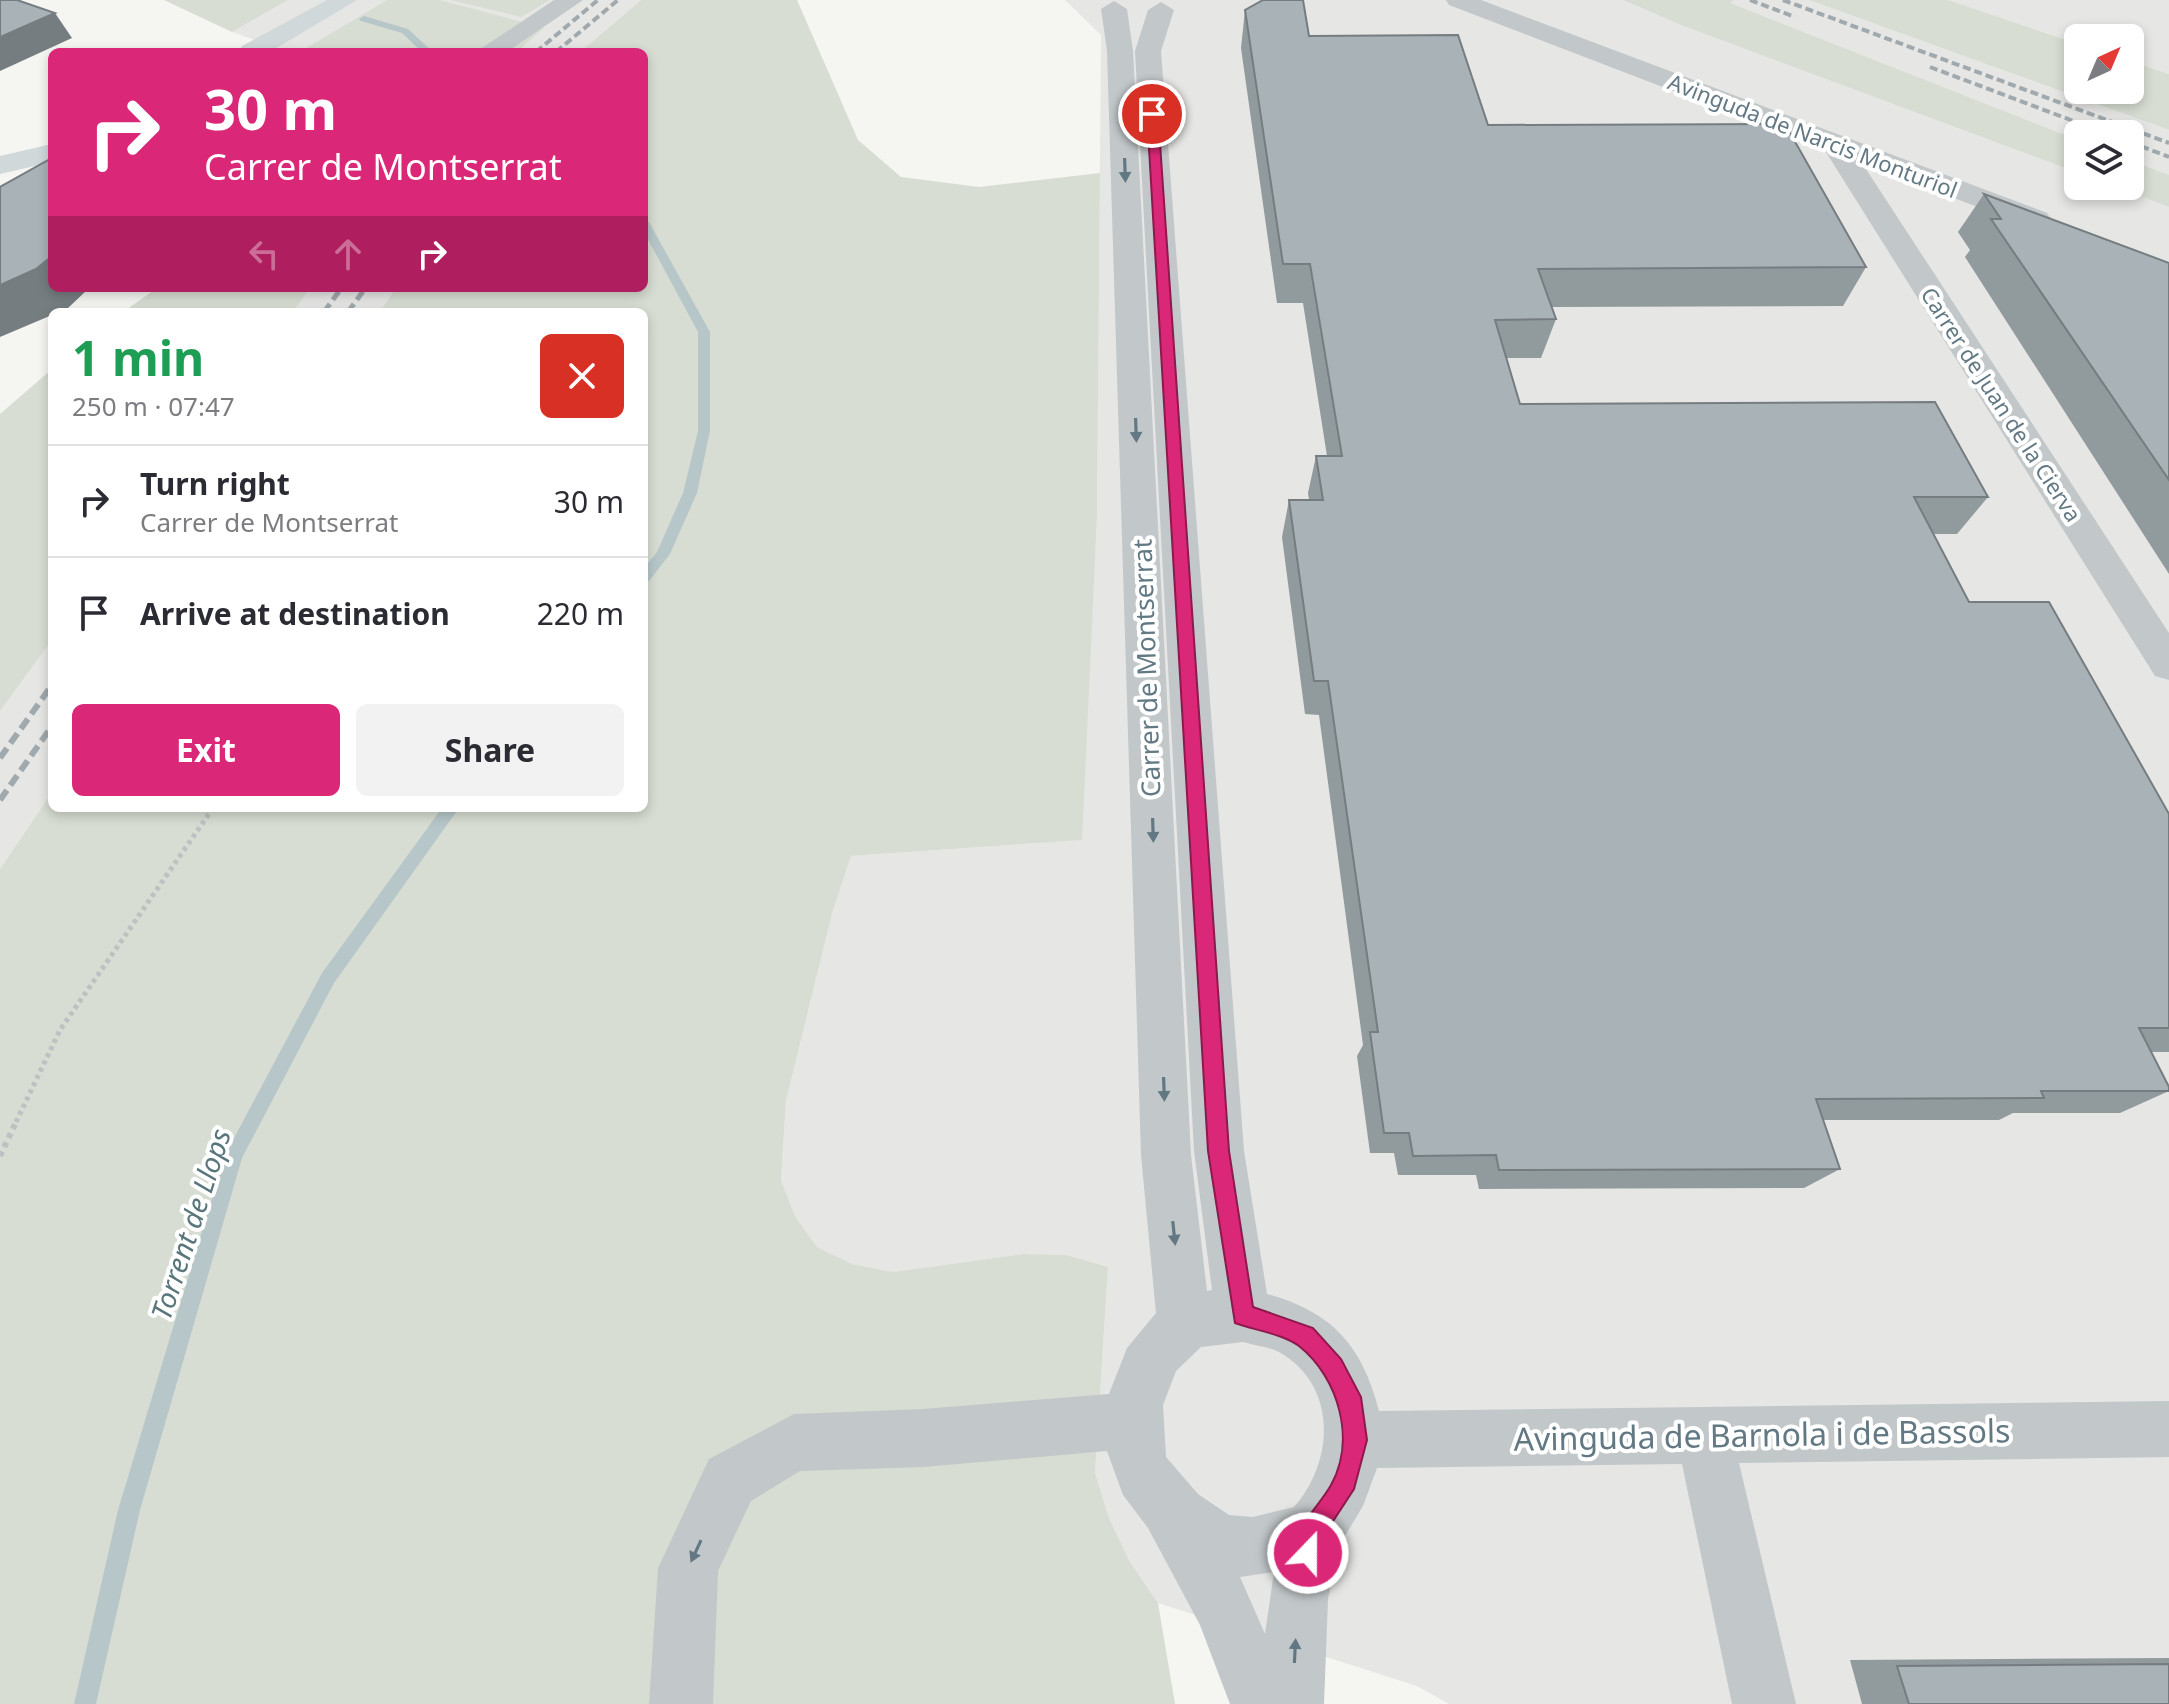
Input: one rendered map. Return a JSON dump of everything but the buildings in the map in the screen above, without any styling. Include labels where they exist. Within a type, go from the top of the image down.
[{"type":"main road","points":[[258,48],[345,0]]},
{"type":"main road","points":[[0,165],[48,154]]},
{"type":"main road","points":[[19,189],[48,174]]},
{"type":"street","points":[[494,48],[571,0]]},
{"type":"street","name":"Avinguda de Narcis Monturiol","points":[[1458,0],[2067,231]]},
{"type":"street","name":"Carrer de Montserrat","points":[[1138,5],[1148,51],[1219,1151],[1243,1315]]},
{"type":"street","name":"Carrer de Montserrat","points":[[1138,5],[1120,51],[1166,1155],[1184,1326]]},
{"type":"street","name":"Carrer de Juan de la Cierva","points":[[1835,143],[2169,665]]},
{"type":"street","points":[[1262,1704],[1224,1608],[1169,1509],[1138,1463],[1132,1421],[1141,1380],[1156,1351],[1184,1326],[1218,1317],[1243,1315],[1305,1336],[1349,1397],[1355,1440],[1342,1489],[1313,1530],[1298,1599],[1292,1704]]},
{"type":"street","points":[[681,1704],[688,1568],[730,1480],[794,1443],[923,1438],[1132,1421]]},
{"type":"street","name":"Avinguda de Barnola i de Bassols","points":[[1355,1440],[2169,1429]]},
{"type":"street","points":[[1704,1435],[1764,1704]]},
{"type":"street","points":[[1169,1509],[1203,1534],[1237,1548],[1266,1545],[1313,1530]]},
{"type":"path","points":[[0,1156],[60,1030],[210,812]]},
{"type":"shaded area","points":[[164,0],[288,0],[232,32]]},
{"type":"shaded area","points":[[288,0],[387,0],[306,48],[277,48],[232,32]]},
{"type":"shaded area","points":[[387,0],[440,0],[544,28],[522,48],[306,48]]},
{"type":"shaded area","points":[[440,0],[641,0],[585,48],[522,48],[543,29]]},
{"type":"shaded area","points":[[451,0],[550,0],[521,17]]},
{"type":"shaded area","points":[[641,0],[797,0],[858,140],[901,177],[979,187],[1100,173],[1097,517],[1082,840],[851,856],[832,914],[786,1101],[781,1180],[795,1216],[817,1247],[852,1264],[893,1272],[1024,1254],[1067,1255],[1108,1267],[1095,1473],[1109,1518],[1130,1562],[1158,1603],[1175,1704],[0,1704],[0,869],[48,798],[48,812],[648,812],[648,308],[382,308],[393,292],[648,292],[648,48],[585,48]]},
{"type":"shaded area","points":[[1065,0],[1623,0],[1681,25],[2064,168],[2064,200],[2144,200],[2144,197],[2169,207],[2169,1704],[1449,1704],[1417,1686],[1158,1603],[1130,1562],[1109,1518],[1095,1473],[1108,1267],[1067,1255],[1024,1254],[893,1272],[852,1264],[817,1247],[795,1216],[781,1180],[786,1101],[832,914],[851,856],[1081,840],[1097,517],[1101,35]]},
{"type":"shaded area","points":[[1623,0],[1734,0],[1730,3],[2064,134],[2064,168],[1681,25]]},
{"type":"shaded area","points":[[1734,0],[1809,0],[2064,92],[2064,104],[2097,104],[2141,120],[2064,120],[2064,135],[1729,3]]},
{"type":"shaded area","points":[[1809,0],[1948,0],[2064,39],[2064,92]]},
{"type":"shaded area","points":[[1948,0],[2169,0],[2169,74],[2144,66],[2144,24],[2064,24],[2064,39]]},
{"type":"shaded area","points":[[2144,66],[2169,74],[2169,130],[2097,104],[2144,104]]},
{"type":"shaded area","points":[[2144,121],[2169,130],[2169,175],[2144,165]]},
{"type":"shaded area","points":[[2144,165],[2169,175],[2169,207],[2144,197]]},
{"type":"shaded area","points":[[151,292],[307,292],[296,308],[129,308]]},
{"type":"shaded area","points":[[307,292],[393,292],[382,308],[296,308]]},
{"type":"shaded area","points":[[48,372],[48,645],[0,711],[0,414]]},
{"type":"shaded area","points":[[48,645],[48,798],[0,869],[0,711]]},
{"type":"waterway","name":"Torrent de Llops","points":[[364,19],[405,31],[424,48]]},
{"type":"waterway","name":"Torrent de Llops","points":[[648,229],[704,332],[704,431],[690,493],[663,554],[648,572]]},
{"type":"waterway","name":"Torrent de Llops","points":[[85,1704],[129,1510],[234,1155],[328,978],[448,812]]},
{"type":"railway","points":[[541,48],[598,0]]},
{"type":"railway","points":[[561,48],[618,0]]},
{"type":"railway","points":[[1750,0],[1795,17]]},
{"type":"railway","points":[[1783,0],[2169,143]]},
{"type":"railway","points":[[1930,67],[2071,120]]},
{"type":"railway","points":[[2144,147],[2169,157]]},
{"type":"railway","points":[[327,308],[339,292]]},
{"type":"railway","points":[[351,308],[363,292]]},
{"type":"railway","points":[[0,758],[48,691]]},
{"type":"railway","points":[[0,800],[48,732]]},
{"type":"route","points":[[1152,114],[1219,1151],[1243,1315],[1305,1336],[1333,1367],[1349,1397],[1355,1440],[1342,1489],[1313,1530],[1308,1553]]}]
